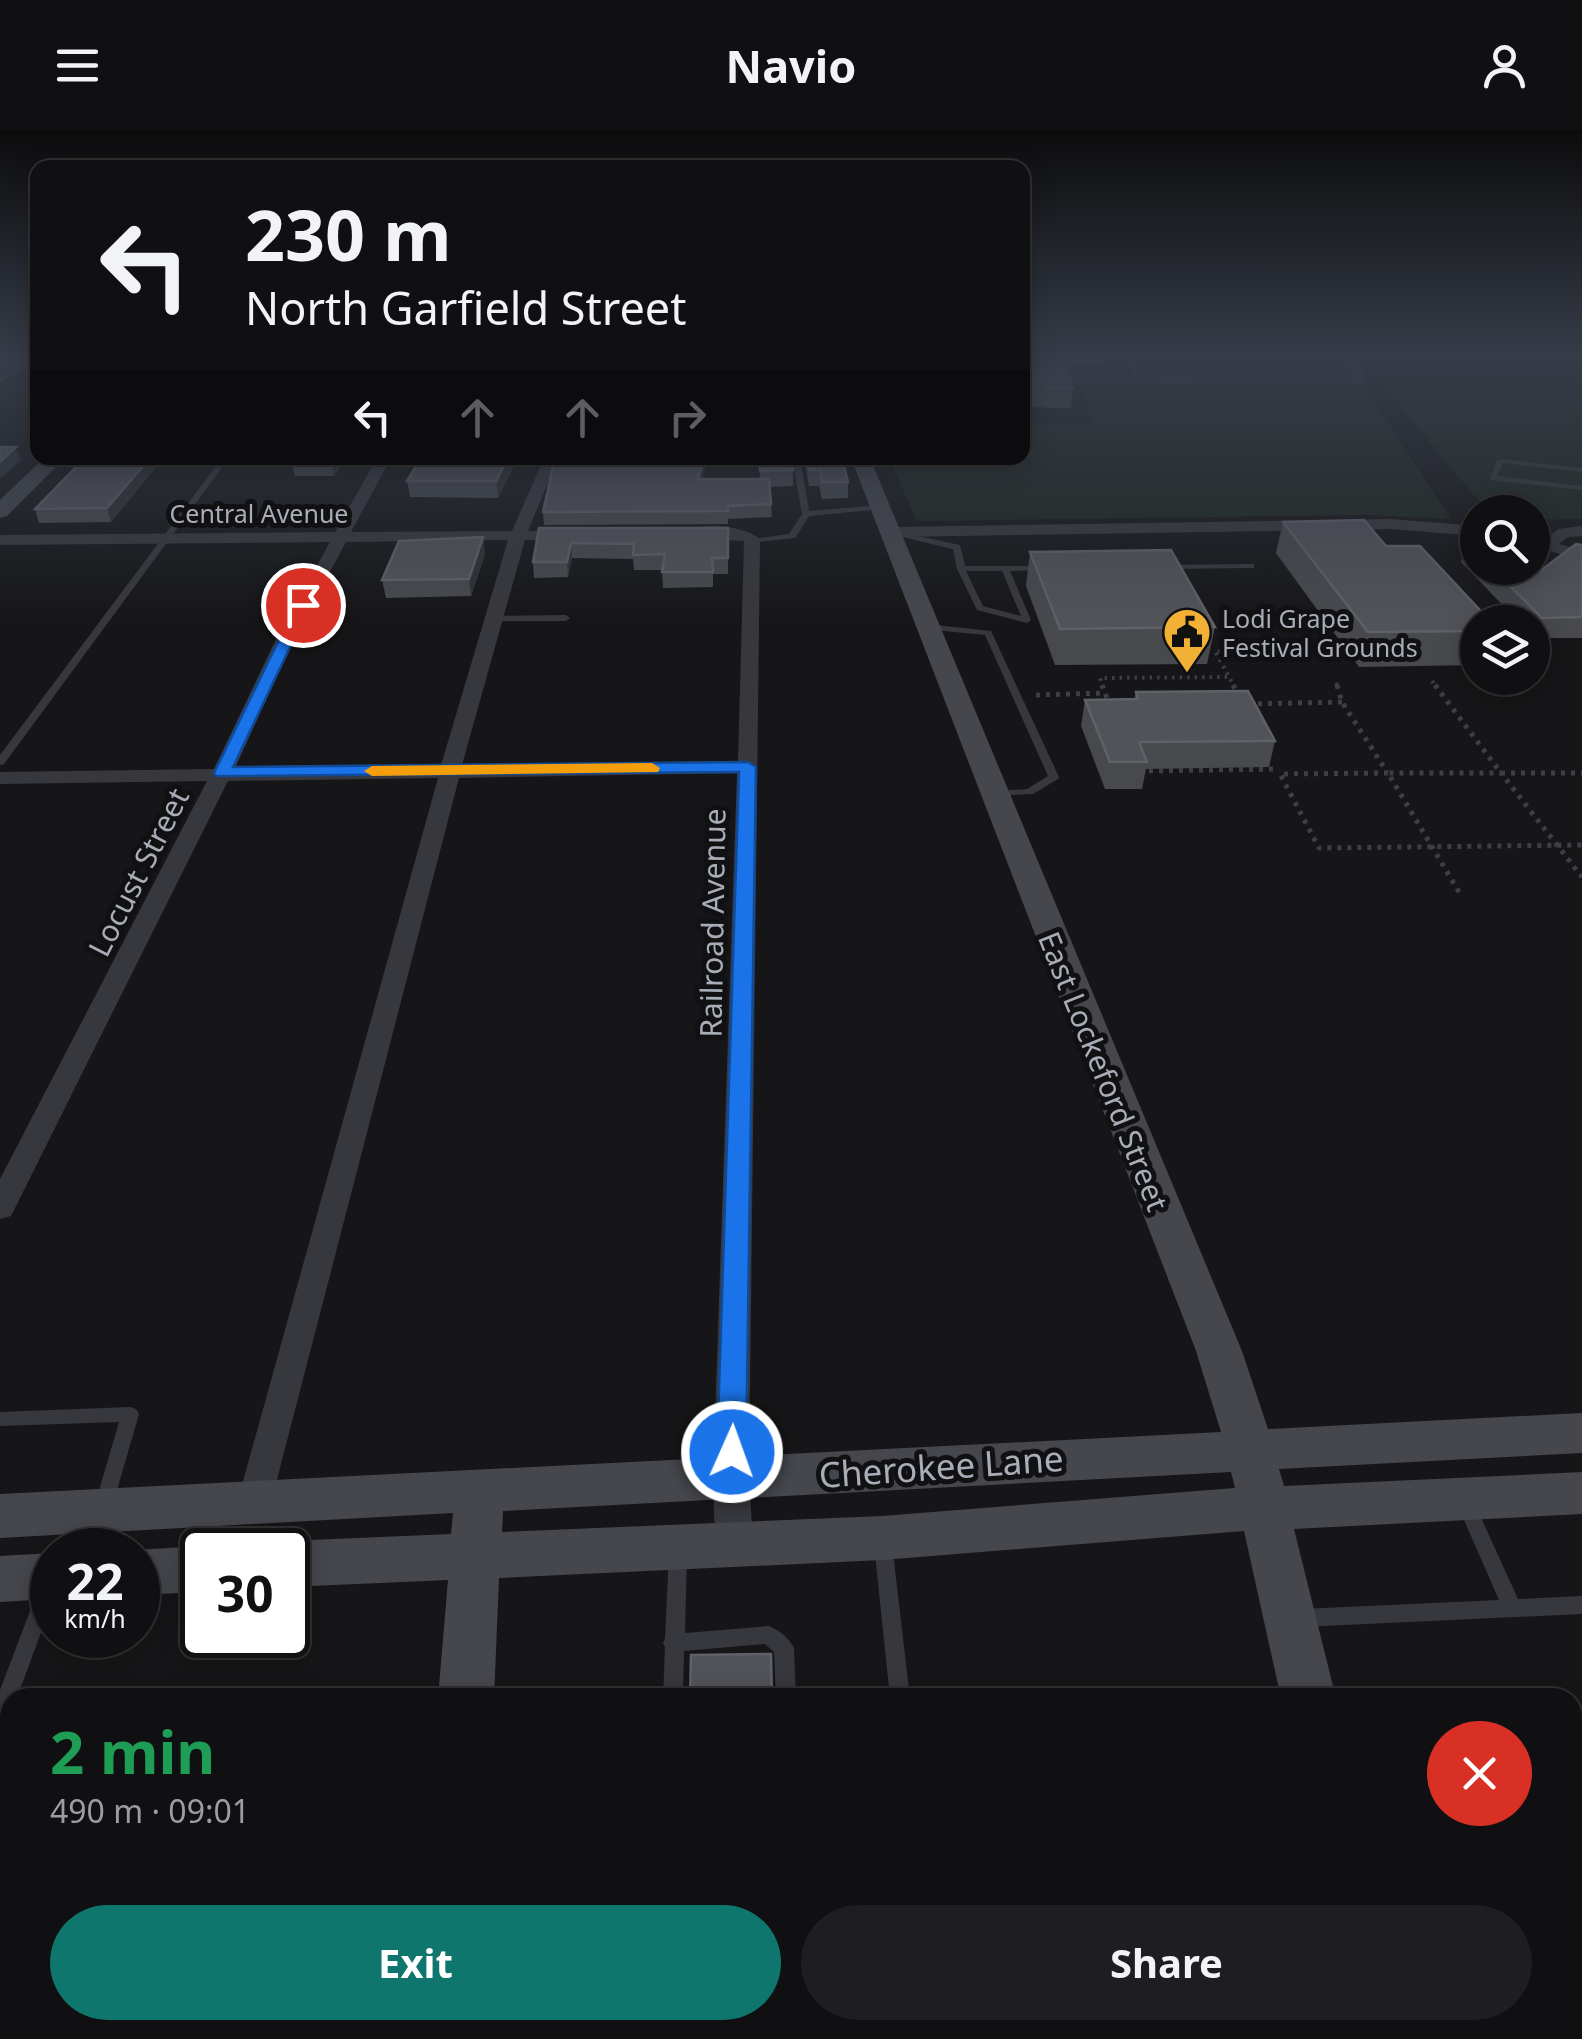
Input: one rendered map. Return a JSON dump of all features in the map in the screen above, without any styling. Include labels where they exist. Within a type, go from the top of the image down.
[{"type":"street","points":[[0,512],[48,465]]},
{"type":"street","name":"Locust Street","points":[[0,1208],[222,773],[285,638],[380,465]]},
{"type":"street","points":[[255,1503],[491,619],[518,536],[548,465]]},
{"type":"street","name":"East Lockeford Street","points":[[863,465],[1219,1351],[1250,1448],[1307,1688]]},
{"type":"street","points":[[888,519],[1390,524],[1460,529]]},
{"type":"street","points":[[1550,538],[1564,532],[1582,531]]},
{"type":"street","points":[[668,533],[741,533],[752,540]]},
{"type":"street","points":[[518,536],[593,534]]},
{"type":"street","name":"Central Avenue","points":[[0,540],[518,536]]},
{"type":"street","name":"Railroad Avenue","points":[[734,1544],[731,1476],[752,540]]},
{"type":"street","points":[[1550,546],[1582,554]]},
{"type":"street","points":[[0,778],[748,767]]},
{"type":"street","name":"Cherokee Lane","points":[[0,1516],[1582,1433]]},
{"type":"street","points":[[467,1688],[479,1492]]},
{"type":"street","name":"Cherokee Lane","points":[[310,1563],[882,1538],[1265,1508],[1582,1493]]},
{"type":"street","points":[[0,1579],[30,1577]]},
{"type":"lane","points":[[1582,470],[1500,461],[1494,478],[1582,488]]},
{"type":"lane","points":[[0,762],[219,465]]},
{"type":"lane","points":[[752,540],[792,536],[806,514],[797,465]]},
{"type":"lane","points":[[806,514],[888,519],[957,547],[961,569],[980,608],[1027,620],[1005,568]]},
{"type":"lane","points":[[1156,567],[1251,566]]},
{"type":"lane","points":[[961,569],[1062,568]]},
{"type":"lane","points":[[491,619],[566,618]]},
{"type":"lane","points":[[926,627],[988,633],[1054,777],[1029,792],[996,794]]},
{"type":"lane","points":[[0,1419],[130,1414],[102,1511]]},
{"type":"lane","points":[[1464,1498],[1512,1608]]},
{"type":"lane","points":[[882,1538],[899,1688]]},
{"type":"lane","points":[[673,1688],[678,1547]]},
{"type":"lane","points":[[1290,1618],[1582,1605]]},
{"type":"lane","points":[[674,1642],[769,1636],[784,1648],[786,1688]]},
{"type":"lane","points":[[12,1688],[30,1642]]},
{"type":"path","points":[[1252,720],[1215,651],[1312,650]]},
{"type":"path","points":[[1114,715],[1100,678],[1228,677]]},
{"type":"path","points":[[1432,681],[1582,877]]},
{"type":"path","points":[[1336,682],[1342,702],[1459,892]]},
{"type":"path","points":[[1018,696],[1105,693]]},
{"type":"path","points":[[1224,704],[1342,702]]},
{"type":"path","points":[[1110,706],[1129,705]]},
{"type":"path","points":[[1269,753],[1318,848],[1582,845]]},
{"type":"path","points":[[1131,756],[1138,771],[1582,772]]},
{"type":"shaded area","points":[[1030,444],[1402,444],[1451,519],[1368,515],[917,521],[892,465],[1030,465]]},
{"type":"shaded area","points":[[1431,444],[1582,444],[1582,519],[1550,520],[1550,495],[1474,495]]},
{"type":"building","points":[[0,447],[16,447],[0,462]]},
{"type":"building","points":[[78,465],[144,465],[107,508],[35,509]]},
{"type":"building","points":[[417,465],[504,465],[496,481],[407,481]]},
{"type":"building","points":[[553,465],[702,465],[698,479],[769,479],[771,504],[728,506],[728,511],[543,512]]},
{"type":"building","points":[[760,465],[792,465],[793,470],[760,471]]},
{"type":"building","points":[[808,465],[844,465],[848,482],[822,482],[820,470],[809,470]]},
{"type":"building","points":[[1364,520],[1386,546],[1420,546],[1475,605],[1460,605],[1460,631],[1368,632],[1283,522]]},
{"type":"building","points":[[539,528],[728,528],[728,558],[712,558],[713,572],[662,572],[665,554],[633,555],[634,544],[571,543],[567,562],[533,562]]},
{"type":"building","points":[[483,537],[469,579],[382,580],[399,541]]},
{"type":"building","points":[[1576,544],[1582,545],[1582,617],[1550,618],[1550,605],[1529,605],[1509,585],[1550,585],[1550,564]]},
{"type":"building","points":[[1171,550],[1215,627],[1060,629],[1030,552]]},
{"type":"building","points":[[1248,691],[1275,741],[1139,742],[1147,762],[1110,762],[1085,700],[1138,699],[1136,692]]},
{"type":"building","points":[[771,1654],[772,1688],[690,1688],[691,1655]]},
{"type":"slow traffic","points":[[372,771],[652,768]]},
{"type":"place","name":"Lodi Grape Festival Grounds","points":[[1187,674]]},
{"type":"route","points":[[303,605],[222,773],[748,767],[732,1452]]}]
